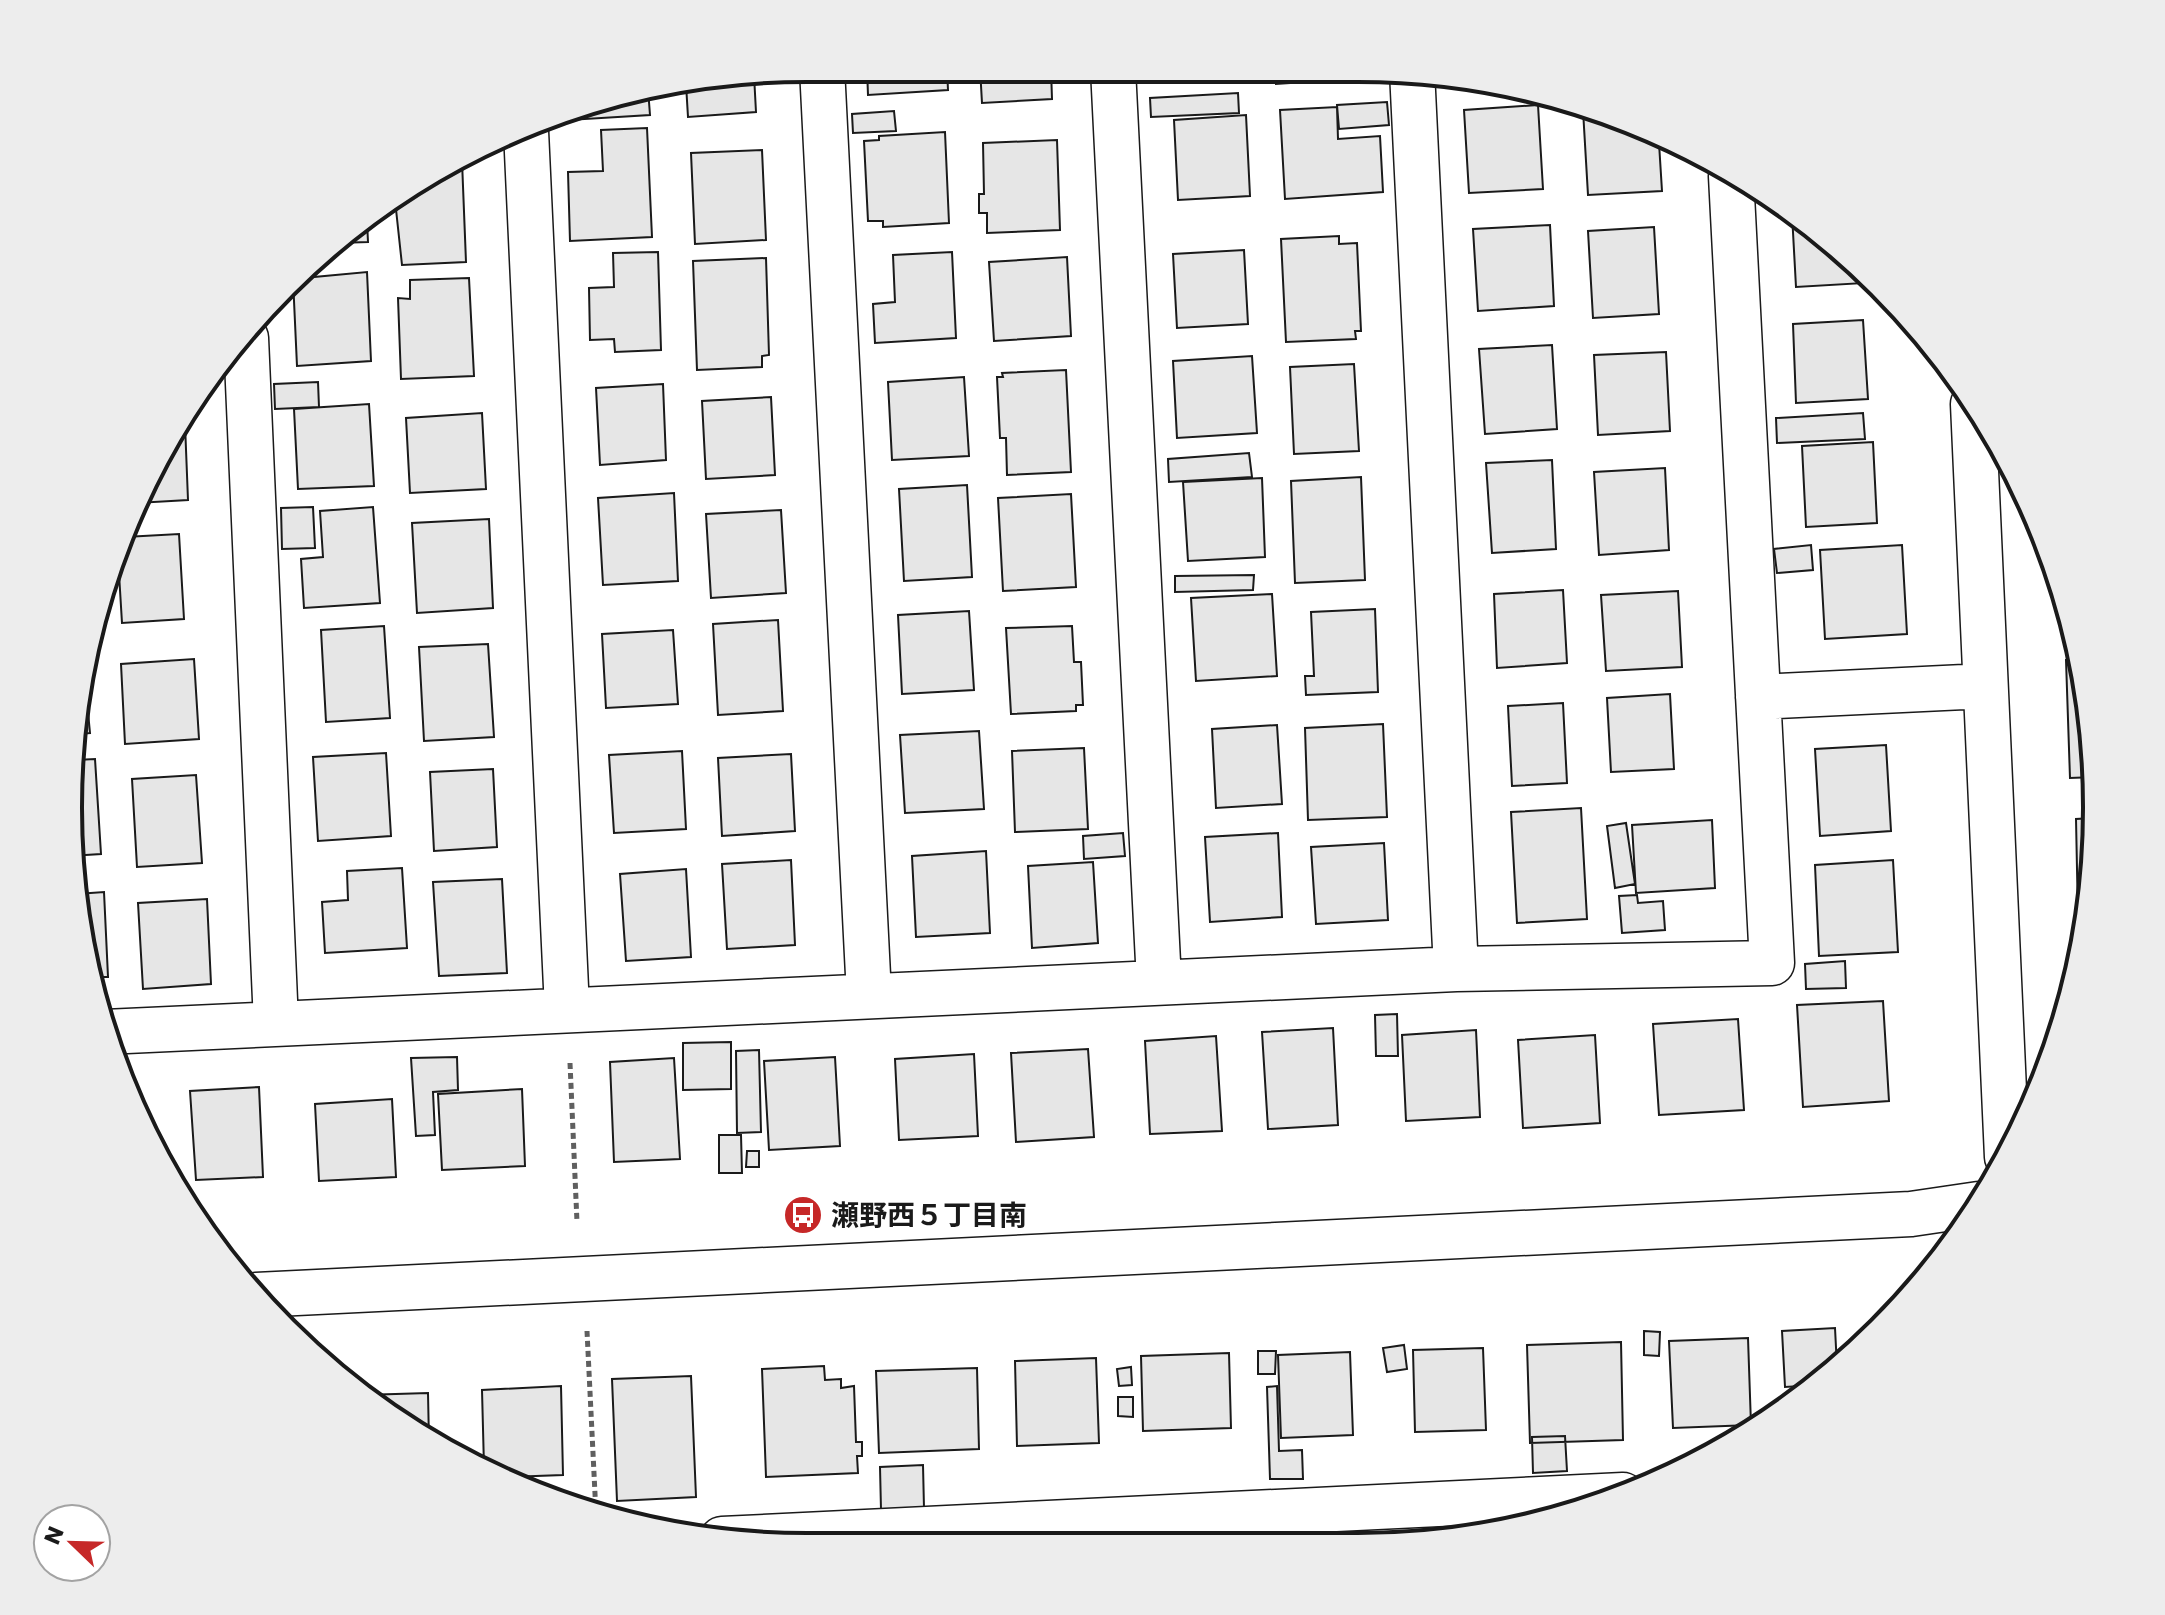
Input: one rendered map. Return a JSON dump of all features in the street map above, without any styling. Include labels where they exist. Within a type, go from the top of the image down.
[{"type":"street","points":[[823,82],[869,995]]},
{"type":"street","points":[[1114,82],[1159,982]]},
{"type":"street","points":[[1413,85],[1456,969]]},
{"type":"street","points":[[526,139],[567,1009]]},
{"type":"street","points":[[118,1031],[1456,969],[1772,963],[1732,186]]},
{"type":"street","points":[[246,348],[276,1023]]},
{"type":"street","points":[[1974,425],[2006,1132]]},
{"type":"street","points":[[1758,697],[1985,686]]},
{"type":"street","points":[[270,1294],[1911,1214],[1964,1206]]},
{"type":"street","points":[[1038,1533],[1481,1517],[1551,1506]]},
{"type":"path","points":[[567,1009],[577,1222]]},
{"type":"path","points":[[587,1330],[595,1500]]},
{"type":"building","points":[[868,82],[948,82],[948,90],[868,95]]},
{"type":"building","points":[[981,82],[1051,82],[1052,99],[982,103]]},
{"type":"building","points":[[755,84],[756,112],[688,117],[687,93]]},
{"type":"building","points":[[1238,93],[1239,113],[1151,117],[1150,98]]},
{"type":"building","points":[[649,100],[650,115],[579,119]]},
{"type":"building","points":[[1387,102],[1389,125],[1339,129],[1337,105]]},
{"type":"building","points":[[1538,105],[1543,189],[1469,193],[1464,110]]},
{"type":"building","points":[[1337,107],[1338,139],[1380,136],[1383,192],[1285,199],[1280,110]]},
{"type":"building","points":[[894,111],[896,131],[853,133],[852,114]]},
{"type":"building","points":[[1246,115],[1250,196],[1178,200],[1174,120]]},
{"type":"building","points":[[1584,119],[1659,148],[1662,191],[1588,195]]},
{"type":"building","points":[[647,128],[652,237],[570,241],[568,172],[603,171],[601,130]]},
{"type":"building","points":[[945,132],[949,223],[883,227],[883,221],[868,221],[864,141],[879,140],[879,136]]},
{"type":"building","points":[[1057,140],[1060,230],[987,233],[987,213],[979,213],[979,194],[984,194],[983,143]]},
{"type":"building","points":[[762,150],[766,240],[695,244],[691,153]]},
{"type":"building","points":[[462,170],[466,262],[402,265],[396,210]]},
{"type":"building","points":[[1550,225],[1554,306],[1478,311],[1473,229]]},
{"type":"building","points":[[1654,227],[1659,314],[1593,318],[1588,231]]},
{"type":"building","points":[[1793,227],[1859,283],[1796,287]]},
{"type":"building","points":[[367,231],[368,242],[353,243]]},
{"type":"building","points":[[1339,236],[1339,244],[1357,243],[1361,331],[1355,331],[1356,339],[1286,342],[1281,239]]},
{"type":"building","points":[[1244,250],[1248,324],[1177,328],[1173,254]]},
{"type":"building","points":[[658,252],[661,350],[615,352],[614,339],[590,340],[589,288],[614,287],[613,253]]},
{"type":"building","points":[[952,252],[956,338],[875,343],[873,304],[895,302],[893,255]]},
{"type":"building","points":[[1067,257],[1071,336],[994,341],[989,262]]},
{"type":"building","points":[[766,258],[769,355],[762,356],[762,367],[697,370],[693,261]]},
{"type":"building","points":[[367,272],[371,361],[297,366],[294,294],[312,277]]},
{"type":"building","points":[[469,278],[474,376],[401,379],[398,298],[410,299],[410,280]]},
{"type":"building","points":[[1863,320],[1868,399],[1796,403],[1793,324]]},
{"type":"building","points":[[1552,345],[1557,429],[1485,434],[1479,349]]},
{"type":"building","points":[[1666,352],[1670,431],[1598,435],[1594,355]]},
{"type":"building","points":[[1252,356],[1257,433],[1177,438],[1173,361]]},
{"type":"building","points":[[1354,364],[1359,451],[1294,454],[1290,367]]},
{"type":"building","points":[[1066,370],[1071,472],[1007,475],[1006,438],[1000,438],[997,377],[1003,377],[1002,373]]},
{"type":"building","points":[[964,377],[969,456],[892,460],[888,382]]},
{"type":"building","points":[[318,382],[319,407],[275,409],[274,384]]},
{"type":"building","points":[[663,384],[666,460],[600,465],[596,388]]},
{"type":"building","points":[[771,397],[775,475],[706,479],[702,401]]},
{"type":"building","points":[[369,404],[374,486],[298,489],[294,409]]},
{"type":"building","points":[[482,413],[486,489],[410,493],[406,418]]},
{"type":"building","points":[[1863,413],[1865,439],[1777,443],[1776,418]]},
{"type":"building","points":[[185,434],[188,500],[150,502]]},
{"type":"building","points":[[1873,442],[1877,523],[1806,527],[1802,446]]},
{"type":"building","points":[[1249,453],[1252,477],[1169,482],[1168,459]]},
{"type":"building","points":[[1552,460],[1556,549],[1492,553],[1486,463]]},
{"type":"building","points":[[1665,468],[1669,550],[1599,555],[1594,472]]},
{"type":"building","points":[[1361,477],[1365,580],[1295,583],[1291,481]]},
{"type":"building","points":[[1262,478],[1265,557],[1188,561],[1183,482]]},
{"type":"building","points":[[967,485],[972,577],[904,581],[899,489]]},
{"type":"building","points":[[674,493],[678,581],[603,585],[598,498]]},
{"type":"building","points":[[1071,494],[1076,587],[1003,591],[998,498]]},
{"type":"building","points":[[313,507],[315,548],[282,549],[281,508]]},
{"type":"building","points":[[373,507],[380,603],[304,608],[301,559],[323,557],[320,511]]},
{"type":"building","points":[[781,510],[786,593],[711,598],[706,514]]},
{"type":"building","points":[[489,519],[493,608],[417,613],[412,523]]},
{"type":"building","points":[[179,534],[184,619],[122,623],[119,579],[135,536]]},
{"type":"building","points":[[1811,545],[1813,570],[1777,573],[1774,549]]},
{"type":"building","points":[[1902,545],[1907,634],[1825,639],[1820,550]]},
{"type":"building","points":[[1254,575],[1253,590],[1175,592],[1175,576]]},
{"type":"building","points":[[1563,590],[1567,663],[1497,668],[1494,594]]},
{"type":"building","points":[[1678,591],[1682,667],[1606,671],[1601,595]]},
{"type":"building","points":[[1272,594],[1277,676],[1196,681],[1191,598]]},
{"type":"building","points":[[1375,609],[1378,692],[1306,695],[1305,676],[1314,676],[1311,612]]},
{"type":"building","points":[[969,611],[974,690],[902,694],[898,615]]},
{"type":"building","points":[[778,620],[783,711],[718,715],[713,624]]},
{"type":"building","points":[[384,626],[390,718],[326,722],[321,630]]},
{"type":"building","points":[[1072,626],[1074,662],[1081,662],[1083,705],[1076,705],[1076,711],[1011,714],[1006,628]]},
{"type":"building","points":[[673,630],[678,704],[606,708],[602,634]]},
{"type":"building","points":[[488,644],[494,737],[424,741],[419,647]]},
{"type":"building","points":[[194,659],[199,739],[125,744],[121,664]]},
{"type":"building","points":[[2066,660],[2077,713],[2082,778],[2070,778]]},
{"type":"building","points":[[1670,694],[1674,769],[1611,772],[1607,698]]},
{"type":"building","points":[[1563,703],[1567,783],[1512,786],[1508,706]]},
{"type":"building","points":[[1383,724],[1387,817],[1308,820],[1305,728]]},
{"type":"building","points":[[1277,725],[1282,804],[1216,808],[1212,729]]},
{"type":"building","points":[[979,731],[984,809],[905,813],[900,735]]},
{"type":"building","points":[[1886,745],[1891,831],[1820,836],[1815,749]]},
{"type":"building","points":[[1084,748],[1088,829],[1015,832],[1012,751]]},
{"type":"building","points":[[682,751],[686,829],[614,833],[609,755]]},
{"type":"building","points":[[386,753],[391,836],[318,841],[313,757]]},
{"type":"building","points":[[791,754],[795,831],[722,836],[718,758]]},
{"type":"building","points":[[95,759],[101,854],[84,855],[84,760]]},
{"type":"building","points":[[493,769],[497,847],[434,851],[430,772]]},
{"type":"building","points":[[196,775],[202,863],[137,867],[132,779]]},
{"type":"building","points":[[1581,808],[1587,919],[1517,923],[1511,812]]},
{"type":"building","points":[[2076,819],[2083,819],[2078,896]]},
{"type":"building","points":[[1712,820],[1715,888],[1636,893],[1632,825]]},
{"type":"building","points":[[1626,823],[1635,884],[1615,888],[1607,826]]},
{"type":"building","points":[[1123,833],[1125,856],[1084,859],[1083,836]]},
{"type":"building","points":[[1278,833],[1282,917],[1210,922],[1205,837]]},
{"type":"building","points":[[1384,843],[1388,920],[1316,924],[1311,847]]},
{"type":"building","points":[[986,851],[990,933],[916,937],[912,856]]},
{"type":"building","points":[[791,860],[795,945],[727,949],[722,864]]},
{"type":"building","points":[[1893,860],[1898,952],[1819,956],[1815,865]]},
{"type":"building","points":[[1093,862],[1098,943],[1032,948],[1028,866]]},
{"type":"building","points":[[402,868],[407,948],[325,953],[322,902],[348,900],[347,871]]},
{"type":"building","points":[[686,869],[691,957],[626,961],[620,874]]},
{"type":"building","points":[[502,879],[507,973],[439,976],[433,882]]},
{"type":"building","points":[[104,892],[108,977],[103,977],[87,893]]},
{"type":"building","points":[[1637,895],[1638,903],[1663,901],[1665,930],[1622,933],[1619,896]]},
{"type":"building","points":[[207,899],[211,984],[143,989],[138,903]]},
{"type":"building","points":[[1845,961],[1846,988],[1806,989],[1805,964]]},
{"type":"building","points":[[1883,1001],[1889,1101],[1803,1107],[1797,1005]]},
{"type":"building","points":[[1397,1014],[1398,1056],[1376,1056],[1375,1015]]},
{"type":"building","points":[[1738,1019],[1744,1110],[1659,1115],[1653,1024]]},
{"type":"building","points":[[1333,1028],[1338,1125],[1268,1129],[1262,1032]]},
{"type":"building","points":[[1476,1030],[1480,1117],[1406,1121],[1402,1035]]},
{"type":"building","points":[[1595,1035],[1600,1123],[1523,1128],[1518,1040]]},
{"type":"building","points":[[1216,1036],[1222,1131],[1150,1134],[1145,1041]]},
{"type":"building","points":[[731,1042],[731,1089],[683,1090],[683,1043]]},
{"type":"building","points":[[1088,1049],[1094,1137],[1016,1142],[1011,1053]]},
{"type":"building","points":[[759,1050],[761,1132],[737,1133],[736,1051]]},
{"type":"building","points":[[974,1054],[978,1136],[899,1140],[895,1059]]},
{"type":"building","points":[[457,1057],[458,1090],[433,1092],[435,1135],[416,1136],[411,1058]]},
{"type":"building","points":[[835,1057],[840,1146],[769,1150],[764,1061]]},
{"type":"building","points":[[674,1058],[680,1159],[614,1162],[610,1062]]},
{"type":"building","points":[[259,1087],[263,1177],[196,1180],[190,1091]]},
{"type":"building","points":[[522,1089],[525,1166],[442,1170],[438,1094]]},
{"type":"building","points":[[392,1099],[396,1177],[319,1181],[315,1104]]},
{"type":"building","points":[[719,1135],[741,1135],[742,1173],[719,1173]]},
{"type":"building","points":[[747,1151],[759,1151],[759,1167],[746,1167]]},
{"type":"building","points":[[1835,1328],[1836,1353],[1794,1386],[1785,1387],[1782,1331]]},
{"type":"building","points":[[1644,1331],[1660,1332],[1659,1356],[1644,1355]]},
{"type":"building","points":[[1748,1338],[1751,1417],[1737,1426],[1673,1428],[1669,1341]]},
{"type":"building","points":[[1621,1342],[1623,1440],[1530,1443],[1527,1345]]},
{"type":"building","points":[[1404,1345],[1407,1369],[1387,1372],[1383,1348]]},
{"type":"building","points":[[1483,1348],[1486,1430],[1415,1432],[1413,1350]]},
{"type":"building","points":[[1258,1351],[1276,1351],[1275,1374],[1258,1374]]},
{"type":"building","points":[[1350,1352],[1353,1435],[1281,1438],[1278,1355]]},
{"type":"building","points":[[1229,1353],[1231,1428],[1143,1431],[1141,1356]]},
{"type":"building","points":[[1096,1358],[1099,1443],[1017,1446],[1015,1361]]},
{"type":"building","points":[[824,1366],[825,1380],[841,1379],[841,1388],[854,1386],[856,1442],[862,1442],[862,1456],[857,1456],[858,1473],[766,1477],[762,1369]]},
{"type":"building","points":[[1131,1367],[1132,1385],[1119,1386],[1117,1369]]},
{"type":"building","points":[[977,1368],[979,1449],[879,1453],[876,1371]]},
{"type":"building","points":[[691,1376],[696,1497],[617,1501],[612,1379]]},
{"type":"building","points":[[561,1386],[563,1475],[526,1476],[484,1456],[482,1390]]},
{"type":"building","points":[[1277,1386],[1279,1451],[1302,1450],[1303,1479],[1270,1479],[1267,1387]]},
{"type":"building","points":[[428,1393],[429,1426],[404,1411],[382,1394]]},
{"type":"building","points":[[1118,1397],[1133,1397],[1133,1417],[1118,1416]]},
{"type":"building","points":[[1565,1436],[1567,1471],[1533,1473],[1532,1437]]},
{"type":"building","points":[[923,1465],[924,1508],[881,1510],[880,1467]]},
{"type":"place","name":"瀬野西５丁目南","points":[[803,1215]]}]
